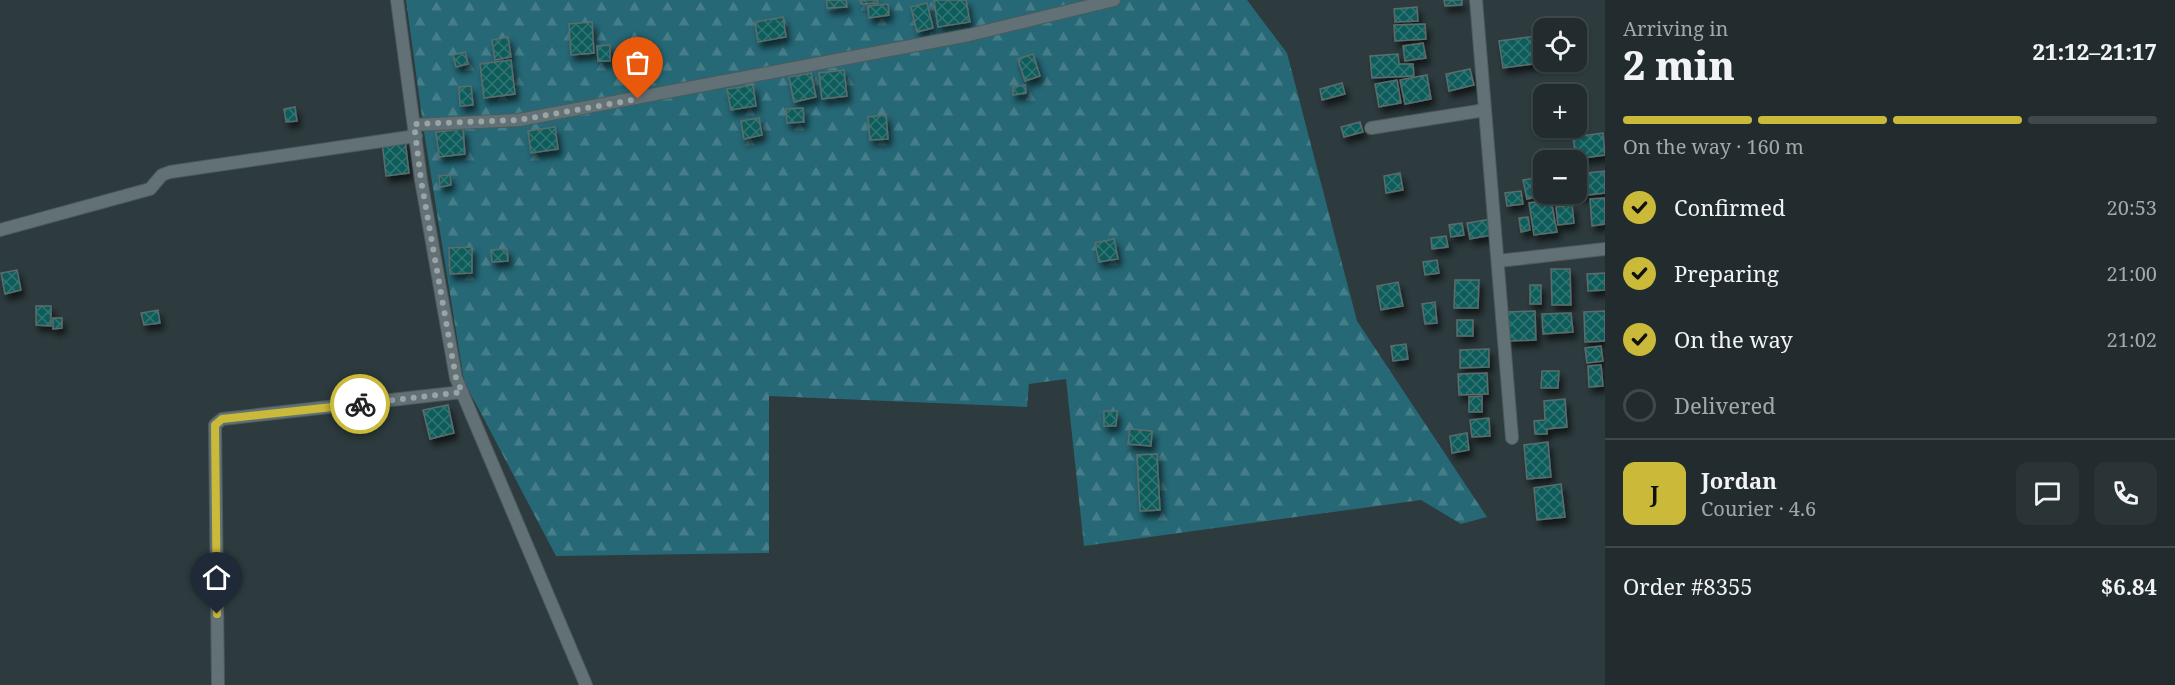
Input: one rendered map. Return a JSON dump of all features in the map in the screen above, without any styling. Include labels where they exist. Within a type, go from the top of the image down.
[{"type":"street","points":[[397,0],[421,180],[456,378],[586,685]]},
{"type":"street","points":[[0,230],[150,189],[162,175],[170,172],[415,130],[519,120],[969,35],[1114,0]]},
{"type":"street","points":[[1476,0],[1512,438]]},
{"type":"street","points":[[1371,128],[1485,110]]},
{"type":"street","points":[[1498,261],[1605,249]]},
{"type":"street","points":[[218,685],[215,425],[222,419],[462,392]]},
{"type":"green space","points":[[406,0],[1247,0],[1287,53],[1357,321],[1487,517],[1461,524],[1421,500],[1084,546],[1066,379],[1029,384],[1027,407],[769,396],[769,553],[556,556],[464,381],[424,132]]},
{"type":"building","points":[[827,0],[846,0],[847,7],[827,8]]},
{"type":"building","points":[[860,0],[877,0],[878,3],[861,4]]},
{"type":"building","points":[[934,0],[966,0],[970,22],[938,27]]},
{"type":"building","points":[[1444,0],[1462,0],[1462,5],[1445,6]]},
{"type":"building","points":[[927,3],[933,28],[917,32],[911,7]]},
{"type":"building","points":[[888,4],[889,15],[869,18],[868,6]]},
{"type":"building","points":[[1417,7],[1418,21],[1395,22],[1394,9]]},
{"type":"building","points":[[783,17],[786,37],[758,42],[755,22]]},
{"type":"building","points":[[592,22],[594,53],[571,55],[569,24]]},
{"type":"building","points":[[1425,24],[1426,39],[1395,41],[1394,25]]},
{"type":"building","points":[[1533,36],[1533,64],[1503,68],[1499,41]]},
{"type":"building","points":[[508,37],[511,57],[495,60],[492,40]]},
{"type":"building","points":[[1423,43],[1426,58],[1405,61],[1403,46]]},
{"type":"building","points":[[610,45],[610,61],[598,61],[597,46]]},
{"type":"building","points":[[465,52],[468,64],[456,67],[453,55]]},
{"type":"building","points":[[1033,54],[1040,76],[1025,81],[1018,59]]},
{"type":"building","points":[[1398,54],[1399,64],[1413,64],[1414,76],[1372,78],[1370,56]]},
{"type":"building","points":[[511,60],[515,94],[484,98],[480,64]]},
{"type":"building","points":[[1470,69],[1474,85],[1449,91],[1446,74]]},
{"type":"building","points":[[844,70],[847,96],[822,99],[819,73]]},
{"type":"building","points":[[811,73],[816,97],[794,102],[789,77]]},
{"type":"building","points":[[1427,75],[1431,99],[1405,104],[1400,80]]},
{"type":"building","points":[[1397,80],[1401,103],[1379,107],[1375,84]]},
{"type":"building","points":[[1342,83],[1345,94],[1322,100],[1320,89]]},
{"type":"building","points":[[753,85],[756,106],[731,110],[727,89]]},
{"type":"building","points":[[1025,85],[1026,93],[1013,95],[1013,87]]},
{"type":"building","points":[[471,86],[473,105],[460,106],[459,87]]},
{"type":"building","points":[[295,107],[297,121],[286,122],[284,109]]},
{"type":"building","points":[[803,108],[804,122],[787,123],[786,109]]},
{"type":"building","points":[[886,115],[888,139],[870,140],[868,117]]},
{"type":"building","points":[[759,118],[762,135],[744,139],[741,121]]},
{"type":"building","points":[[1360,122],[1363,132],[1344,137],[1341,127]]},
{"type":"building","points":[[555,127],[558,149],[531,153],[528,131]]},
{"type":"building","points":[[463,129],[465,154],[439,157],[436,132]]},
{"type":"building","points":[[1603,133],[1605,155],[1587,157],[1587,150],[1575,150],[1573,138],[1587,138],[1587,135]]},
{"type":"building","points":[[405,139],[409,173],[386,176],[382,142]]},
{"type":"building","points":[[1605,171],[1605,193],[1587,195],[1587,173]]},
{"type":"building","points":[[1400,173],[1403,190],[1386,193],[1384,176]]},
{"type":"building","points":[[450,175],[451,185],[440,187],[439,176]]},
{"type":"building","points":[[1533,178],[1533,198],[1527,199],[1523,180]]},
{"type":"building","points":[[1521,191],[1523,204],[1507,206],[1505,193]]},
{"type":"building","points":[[1605,198],[1605,224],[1592,226],[1590,199]]},
{"type":"building","points":[[1529,203],[1552,204],[1557,232],[1534,235]]},
{"type":"building","points":[[1572,205],[1574,223],[1558,225],[1556,207]]},
{"type":"building","points":[[1528,217],[1530,230],[1521,232],[1519,218]]},
{"type":"building","points":[[1491,219],[1493,235],[1470,239],[1467,223]]},
{"type":"building","points":[[1462,223],[1464,235],[1451,237],[1449,225]]},
{"type":"building","points":[[1446,236],[1448,247],[1432,249],[1431,238]]},
{"type":"building","points":[[1114,239],[1118,259],[1099,262],[1095,243]]},
{"type":"building","points":[[472,247],[472,273],[450,274],[449,248]]},
{"type":"building","points":[[507,249],[508,261],[492,262],[491,250]]},
{"type":"building","points":[[1437,260],[1439,273],[1425,275],[1423,262]]},
{"type":"building","points":[[1551,269],[1570,269],[1571,305],[1552,305]]},
{"type":"building","points":[[17,270],[21,290],[5,294],[1,273]]},
{"type":"building","points":[[1605,273],[1605,290],[1588,291],[1587,274]]},
{"type":"building","points":[[1455,280],[1479,280],[1478,308],[1454,308]]},
{"type":"building","points":[[1398,282],[1403,306],[1381,310],[1377,286]]},
{"type":"building","points":[[1530,285],[1541,285],[1541,304],[1530,304]]},
{"type":"building","points":[[1435,302],[1437,323],[1425,324],[1422,304]]},
{"type":"building","points":[[36,306],[51,306],[51,326],[36,325]]},
{"type":"building","points":[[158,310],[160,323],[144,325],[141,313]]},
{"type":"building","points":[[1535,311],[1536,340],[1508,341],[1507,312]]},
{"type":"building","points":[[1605,311],[1605,341],[1585,342],[1584,312]]},
{"type":"building","points":[[1571,313],[1573,332],[1543,334],[1542,314]]},
{"type":"building","points":[[53,318],[62,318],[62,328],[53,329]]},
{"type":"building","points":[[1457,320],[1473,320],[1473,336],[1457,336]]},
{"type":"building","points":[[1406,344],[1408,359],[1393,361],[1391,346]]},
{"type":"building","points":[[1601,346],[1603,361],[1587,363],[1585,348]]},
{"type":"building","points":[[1489,349],[1489,367],[1460,368],[1460,350]]},
{"type":"building","points":[[1601,365],[1603,386],[1589,387],[1588,366]]},
{"type":"building","points":[[1542,371],[1559,371],[1558,388],[1541,388]]},
{"type":"building","points":[[1487,373],[1488,394],[1459,395],[1458,374]]},
{"type":"building","points":[[1482,396],[1482,412],[1469,412],[1469,397]]},
{"type":"building","points":[[1565,399],[1567,427],[1547,429],[1547,434],[1535,434],[1534,421],[1545,420],[1544,401]]},
{"type":"building","points":[[448,405],[454,433],[430,439],[423,410]]},
{"type":"building","points":[[1104,411],[1117,411],[1116,426],[1104,426]]},
{"type":"building","points":[[1489,418],[1490,436],[1472,437],[1470,420]]},
{"type":"building","points":[[1130,429],[1152,431],[1151,446],[1128,444]]},
{"type":"building","points":[[1467,433],[1469,450],[1452,453],[1450,436]]},
{"type":"building","points":[[1548,442],[1551,477],[1527,479],[1524,445]]},
{"type":"building","points":[[1157,454],[1160,510],[1140,511],[1137,455]]},
{"type":"building","points":[[1561,484],[1565,517],[1537,520],[1534,488]]},
{"type":"way so far","points":[[360,404],[462,392],[456,378],[421,180],[414,124],[519,120],[638,99]]},
{"type":"route","points":[[217,614],[215,425],[222,419],[360,404]]}]
